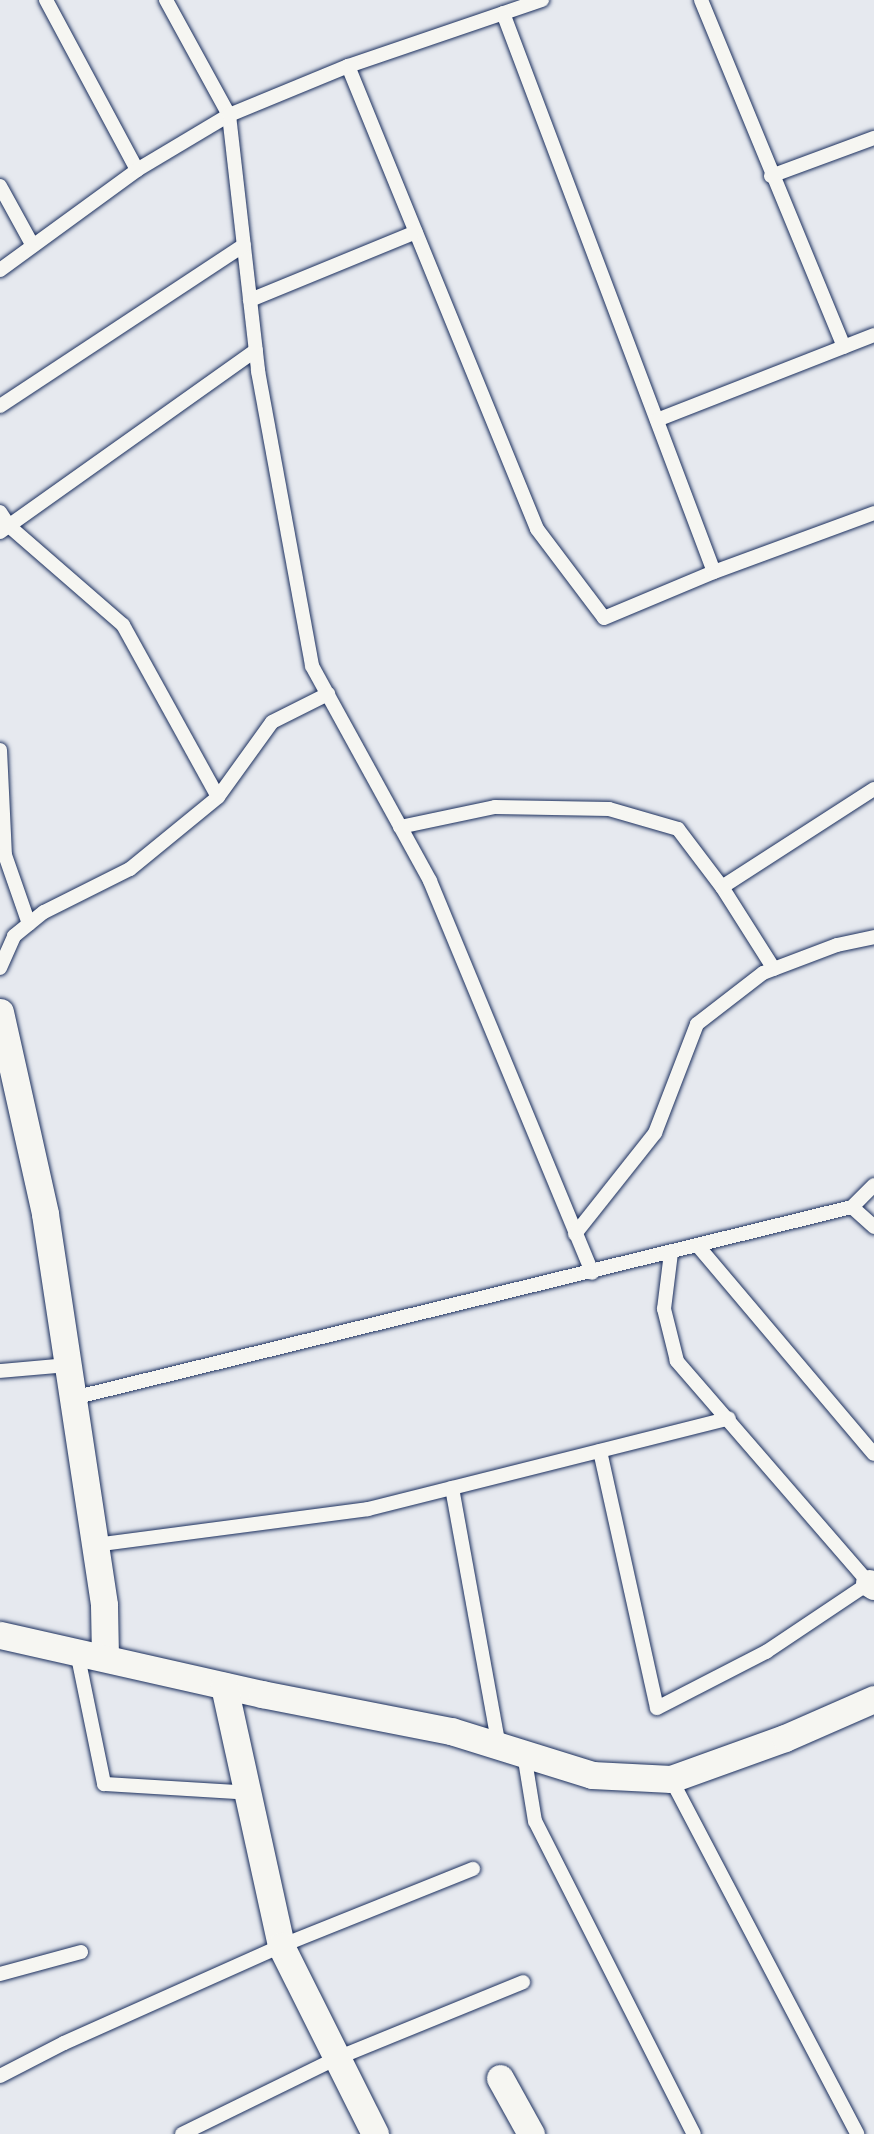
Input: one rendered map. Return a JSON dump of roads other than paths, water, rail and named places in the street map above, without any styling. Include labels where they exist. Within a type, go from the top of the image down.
[{"type":"street","points":[[0,1012],[45,1214],[104,1605],[105,1658]]},
{"type":"street","points":[[0,1635],[224,1686],[451,1731],[592,1775],[671,1779],[785,1738],[874,1699]]},
{"type":"street","points":[[224,1686],[250,1793],[281,1946],[375,2134]]},
{"type":"street","points":[[500,2078],[531,2134]]},
{"type":"lane","points":[[46,0],[137,170]]},
{"type":"lane","points":[[166,0],[229,115],[256,350],[312,666],[429,881],[592,1273]]},
{"type":"lane","points":[[0,270],[137,170],[229,115],[348,66],[542,0]]},
{"type":"lane","points":[[701,0],[771,176],[844,347]]},
{"type":"lane","points":[[503,13],[714,572]]},
{"type":"lane","points":[[348,66],[537,529],[604,618],[714,572],[874,513]]},
{"type":"lane","points":[[771,176],[874,138]]},
{"type":"lane","points":[[0,186],[33,246]]},
{"type":"lane","points":[[250,300],[416,232]]},
{"type":"lane","points":[[0,406],[244,245]]},
{"type":"lane","points":[[657,420],[874,335]]},
{"type":"lane","points":[[4,529],[256,350]]},
{"type":"lane","points":[[0,512],[4,529],[123,625],[218,797]]},
{"type":"lane","points":[[0,968],[14,936],[44,912],[130,869],[218,797],[273,722],[328,694]]},
{"type":"lane","points":[[0,750],[5,855],[29,924]]},
{"type":"lane","points":[[722,887],[874,789]]},
{"type":"lane","points":[[400,827],[495,807],[609,809],[678,829],[722,887],[774,969]]},
{"type":"lane","points":[[575,1234],[655,1133],[698,1024],[763,973],[837,945],[874,937]]},
{"type":"lane","points":[[73,1398],[592,1273],[852,1207],[874,1185]]},
{"type":"lane","points":[[852,1207],[874,1227]]},
{"type":"lane","points":[[698,1246],[874,1454]]},
{"type":"lane","points":[[600,1451],[657,1708],[766,1652],[873,1582],[677,1361],[663,1309],[671,1253]]},
{"type":"lane","points":[[0,1371],[68,1365]]},
{"type":"lane","points":[[95,1545],[368,1509],[729,1419]]},
{"type":"lane","points":[[453,1488],[512,1750],[535,1821],[694,2134]]},
{"type":"lane","points":[[77,1652],[104,1784],[250,1793]]},
{"type":"lane","points":[[671,1779],[857,2134]]},
{"type":"lane","points":[[0,2076],[64,2043],[281,1946],[473,1869]]},
{"type":"lane","points":[[0,1974],[81,1952]]},
{"type":"lane","points":[[182,2134],[337,2058],[523,1982]]}]
